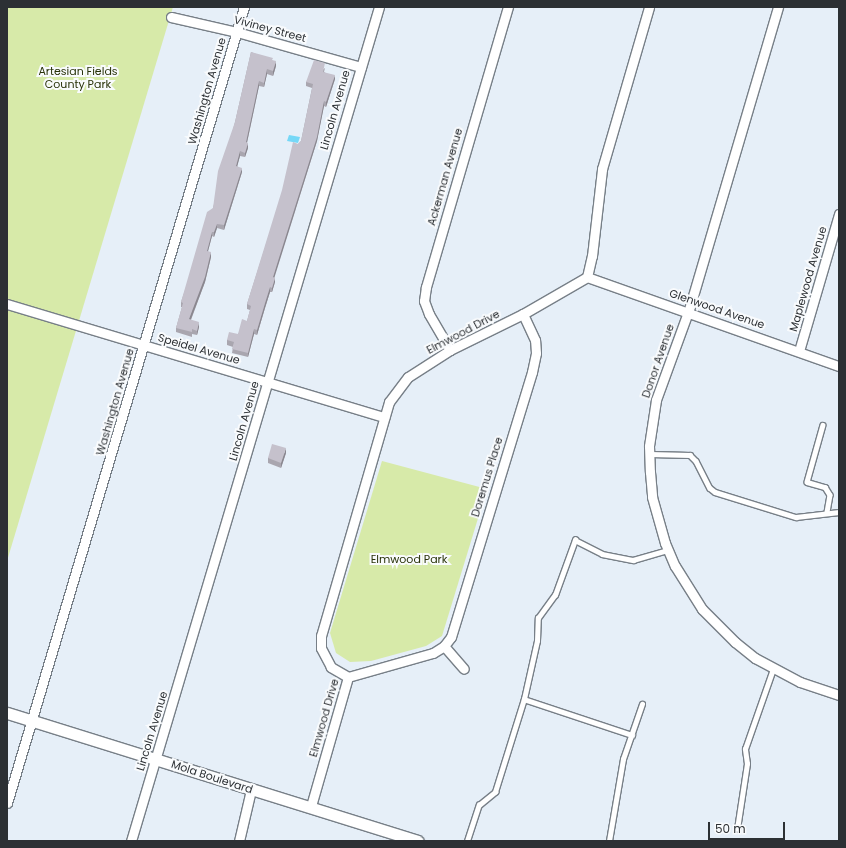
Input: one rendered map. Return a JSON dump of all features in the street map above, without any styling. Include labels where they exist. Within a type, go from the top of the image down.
[{"type":"street","name":"Washington Avenue","points":[[7,803],[33,721],[244,7]]},
{"type":"street","name":"Lincoln Avenue","points":[[131,841],[157,759],[379,7]]},
{"type":"street","name":"Ackerman Avenue","points":[[450,350],[429,314],[424,301],[426,286],[508,7]]},
{"type":"street","points":[[587,276],[592,256],[602,168],[649,7]]},
{"type":"street","name":"Donor Avenue","points":[[778,7],[688,312],[656,400],[650,454],[652,497],[668,550],[688,588],[716,625],[735,642],[773,669],[800,682],[839,694]]},
{"type":"street","name":"Viviney Street","points":[[172,17],[237,32],[361,67]]},
{"type":"street","name":"Maplewood Avenue","points":[[799,351],[839,214]]},
{"type":"street","name":"Elmwood Drive","points":[[310,806],[348,677],[331,667],[321,648],[321,636],[389,402],[408,378],[450,350],[523,314],[587,276]]},
{"type":"street","name":"Glenwood Avenue","points":[[587,276],[839,366]]},
{"type":"street","name":"Speidel Avenue","points":[[7,304],[384,416]]},
{"type":"street","name":"Doremus Place","points":[[444,646],[451,637],[532,372],[536,353],[535,340],[523,314]]},
{"type":"street","points":[[348,677],[433,653],[444,646],[464,669]]},
{"type":"street","name":"Mola Boulevard","points":[[7,713],[157,759],[251,790],[310,806],[418,841]]},
{"type":"street","points":[[239,841],[251,790]]},
{"type":"lane","points":[[823,425],[807,482],[825,487],[830,495],[827,512]]},
{"type":"lane","points":[[650,454],[690,455],[696,461],[710,488],[715,492],[796,517],[827,512],[839,512]]},
{"type":"lane","points":[[467,841],[479,805],[495,792],[524,699],[537,641],[538,618],[555,595],[576,540],[602,554],[633,560],[668,550]]},
{"type":"lane","points":[[737,829],[747,764],[745,749],[773,669]]},
{"type":"lane","points":[[524,699],[632,734]]},
{"type":"lane","points":[[609,841],[624,759],[642,704]]},
{"type":"green space","name":"Artesian Fields County Park","points":[[7,7],[173,7],[7,561]]},
{"type":"green space","name":"Elmwood Park","points":[[382,461],[487,489],[442,636],[426,646],[371,661],[350,662],[336,653],[330,633]]},
{"type":"water","points":[[289,135],[300,137],[298,143],[287,141]]},
{"type":"building","points":[[251,52],[273,58],[272,60],[276,61],[273,71],[267,69],[264,83],[259,81],[246,142],[248,143],[245,153],[240,151],[236,166],[242,168],[224,225],[217,224],[214,232],[212,232],[207,251],[211,252],[205,277],[189,319],[199,322],[197,331],[192,329],[192,332],[176,328],[183,303],[181,302],[207,212],[213,208],[218,171],[235,122]]},
{"type":"building","points":[[314,60],[325,63],[323,72],[335,75],[326,102],[324,101],[317,137],[273,277],[275,278],[272,288],[270,287],[257,330],[254,329],[248,353],[232,349],[234,342],[227,340],[229,332],[238,334],[242,319],[247,321],[251,306],[247,304],[282,190],[293,142],[298,144],[301,141],[313,84],[306,82]]},
{"type":"building","points":[[272,444],[286,448],[281,463],[268,458]]}]
